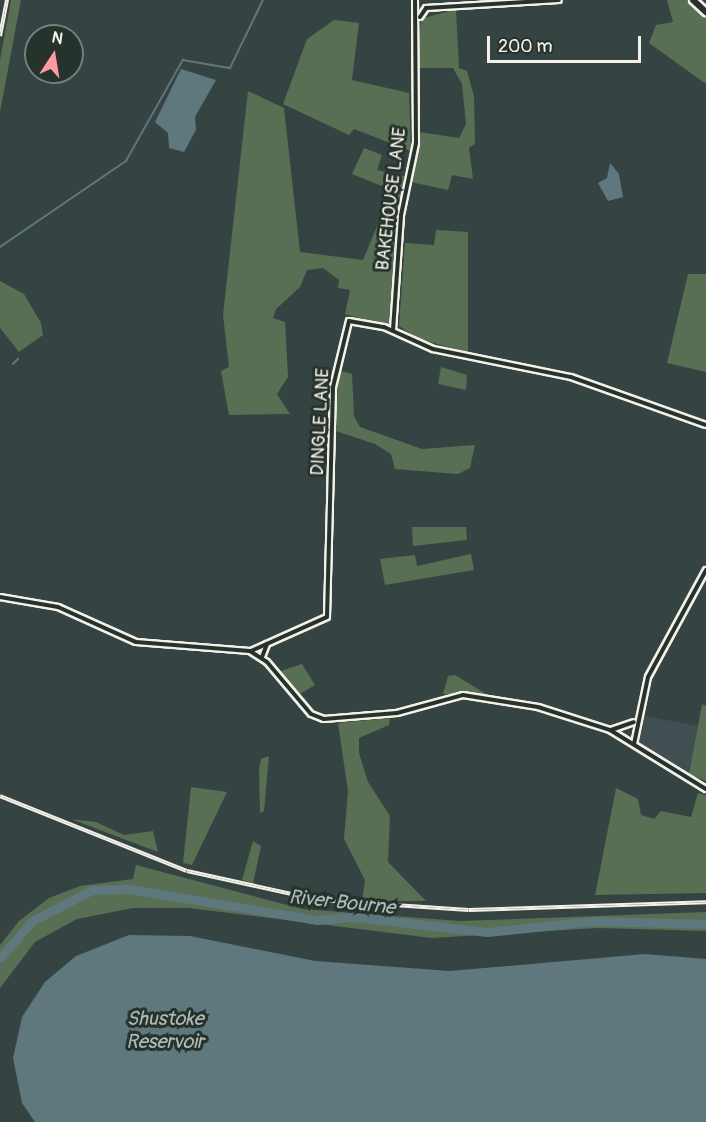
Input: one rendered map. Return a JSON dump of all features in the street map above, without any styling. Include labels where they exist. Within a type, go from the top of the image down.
[{"type":"street","points":[[416,2],[426,8],[559,0]]},
{"type":"street","points":[[693,0],[706,12]]},
{"type":"street","name":"BAKEHOUSE LANE","points":[[393,330],[401,215],[416,143],[413,84],[419,18],[416,2]]},
{"type":"street","points":[[419,18],[426,8]]},
{"type":"street","name":"DINGLE LANE","points":[[250,651],[316,625],[328,614],[333,387],[346,323],[355,320],[393,330],[434,349],[571,377],[706,425]]},
{"type":"street","points":[[634,745],[635,721],[648,677],[706,570]]},
{"type":"street","points":[[0,597],[58,607],[136,642],[250,651],[262,657],[311,714],[324,719],[397,713],[463,695],[529,705],[609,730],[706,789]]},
{"type":"street","points":[[262,657],[267,644]]},
{"type":"street","points":[[609,730],[635,721]]},
{"type":"shaded area","points":[[640,715],[698,726],[689,774],[637,743]]},
{"type":"green space","points":[[11,0],[21,0],[0,112],[0,60]]},
{"type":"green space","points":[[667,0],[690,0],[706,15],[706,84],[649,43],[656,25],[673,22]]},
{"type":"green space","points":[[456,9],[459,68],[467,71],[474,96],[475,144],[469,148],[473,179],[452,175],[448,190],[411,182],[419,132],[459,138],[466,124],[462,84],[453,68],[417,68],[421,19]]},
{"type":"green space","points":[[334,20],[359,23],[352,80],[409,93],[411,151],[354,129],[349,135],[283,104],[307,39]]},
{"type":"green space","points":[[248,91],[284,108],[300,252],[363,260],[392,190],[352,174],[364,148],[382,155],[377,170],[404,176],[389,327],[345,314],[350,290],[338,288],[339,280],[323,268],[307,270],[300,287],[276,309],[273,318],[285,322],[288,377],[277,394],[290,414],[229,415],[221,371],[229,367],[223,315]]},
{"type":"green space","points":[[436,230],[468,232],[468,353],[417,338],[399,326],[405,243],[434,245]]},
{"type":"green space","points":[[688,274],[706,274],[706,372],[667,363]]},
{"type":"green space","points":[[0,281],[24,294],[41,323],[43,335],[19,352],[0,328]]},
{"type":"green space","points":[[441,367],[467,375],[466,390],[438,384]]},
{"type":"green space","points":[[338,370],[352,374],[354,416],[360,427],[422,449],[475,445],[470,468],[458,474],[395,469],[391,454],[375,444],[336,431]]},
{"type":"green space","points":[[412,527],[466,527],[467,540],[413,546]]},
{"type":"green space","points":[[471,554],[474,570],[385,585],[380,559],[415,555],[417,566]]},
{"type":"green space","points":[[302,664],[315,685],[300,694],[281,671]]},
{"type":"green space","points":[[455,675],[486,694],[443,694],[448,676]]},
{"type":"green space","points":[[702,704],[706,706],[706,781],[689,774]]},
{"type":"green space","points":[[390,718],[389,725],[359,738],[359,753],[368,782],[390,816],[388,862],[426,901],[362,901],[365,880],[344,839],[348,791],[338,723]]},
{"type":"green space","points":[[269,756],[264,811],[260,813],[259,769],[261,759]]},
{"type":"green space","points":[[191,787],[227,792],[192,865],[183,863]]},
{"type":"green space","points":[[616,788],[638,799],[641,815],[654,819],[661,811],[691,817],[698,793],[706,795],[706,893],[595,895]]},
{"type":"green space","points":[[71,819],[96,822],[124,835],[153,831],[158,852]]},
{"type":"green space","points":[[253,841],[261,846],[253,883],[242,880]]},
{"type":"green space","points":[[136,865],[302,909],[460,921],[706,912],[706,931],[598,928],[432,938],[189,908],[133,908],[77,919],[35,942],[0,988],[0,945],[19,921],[49,898],[80,886],[133,879]]},
{"type":"water","points":[[181,69],[216,80],[195,117],[196,130],[184,152],[169,148],[168,133],[155,122]]},
{"type":"water","points":[[610,163],[619,174],[623,197],[608,201],[598,183],[607,178]]},
{"type":"water","name":"Shustoke Reservoir","points":[[129,935],[190,936],[315,961],[450,971],[645,954],[706,959],[706,1122],[35,1122],[22,1103],[13,1058],[22,1017],[45,982],[76,956]]},
{"type":"waterway","points":[[0,247],[126,161],[183,60],[230,68],[263,0]]},
{"type":"waterway","points":[[13,364],[18,359]]},
{"type":"waterway","name":"River Bourne","points":[[0,958],[32,921],[92,890],[130,889],[317,920],[354,917],[487,932],[594,921],[706,924]]},
{"type":"railway","points":[[0,36],[7,0]]},
{"type":"railway","points":[[0,796],[187,871],[319,900],[469,910],[706,902]]}]
